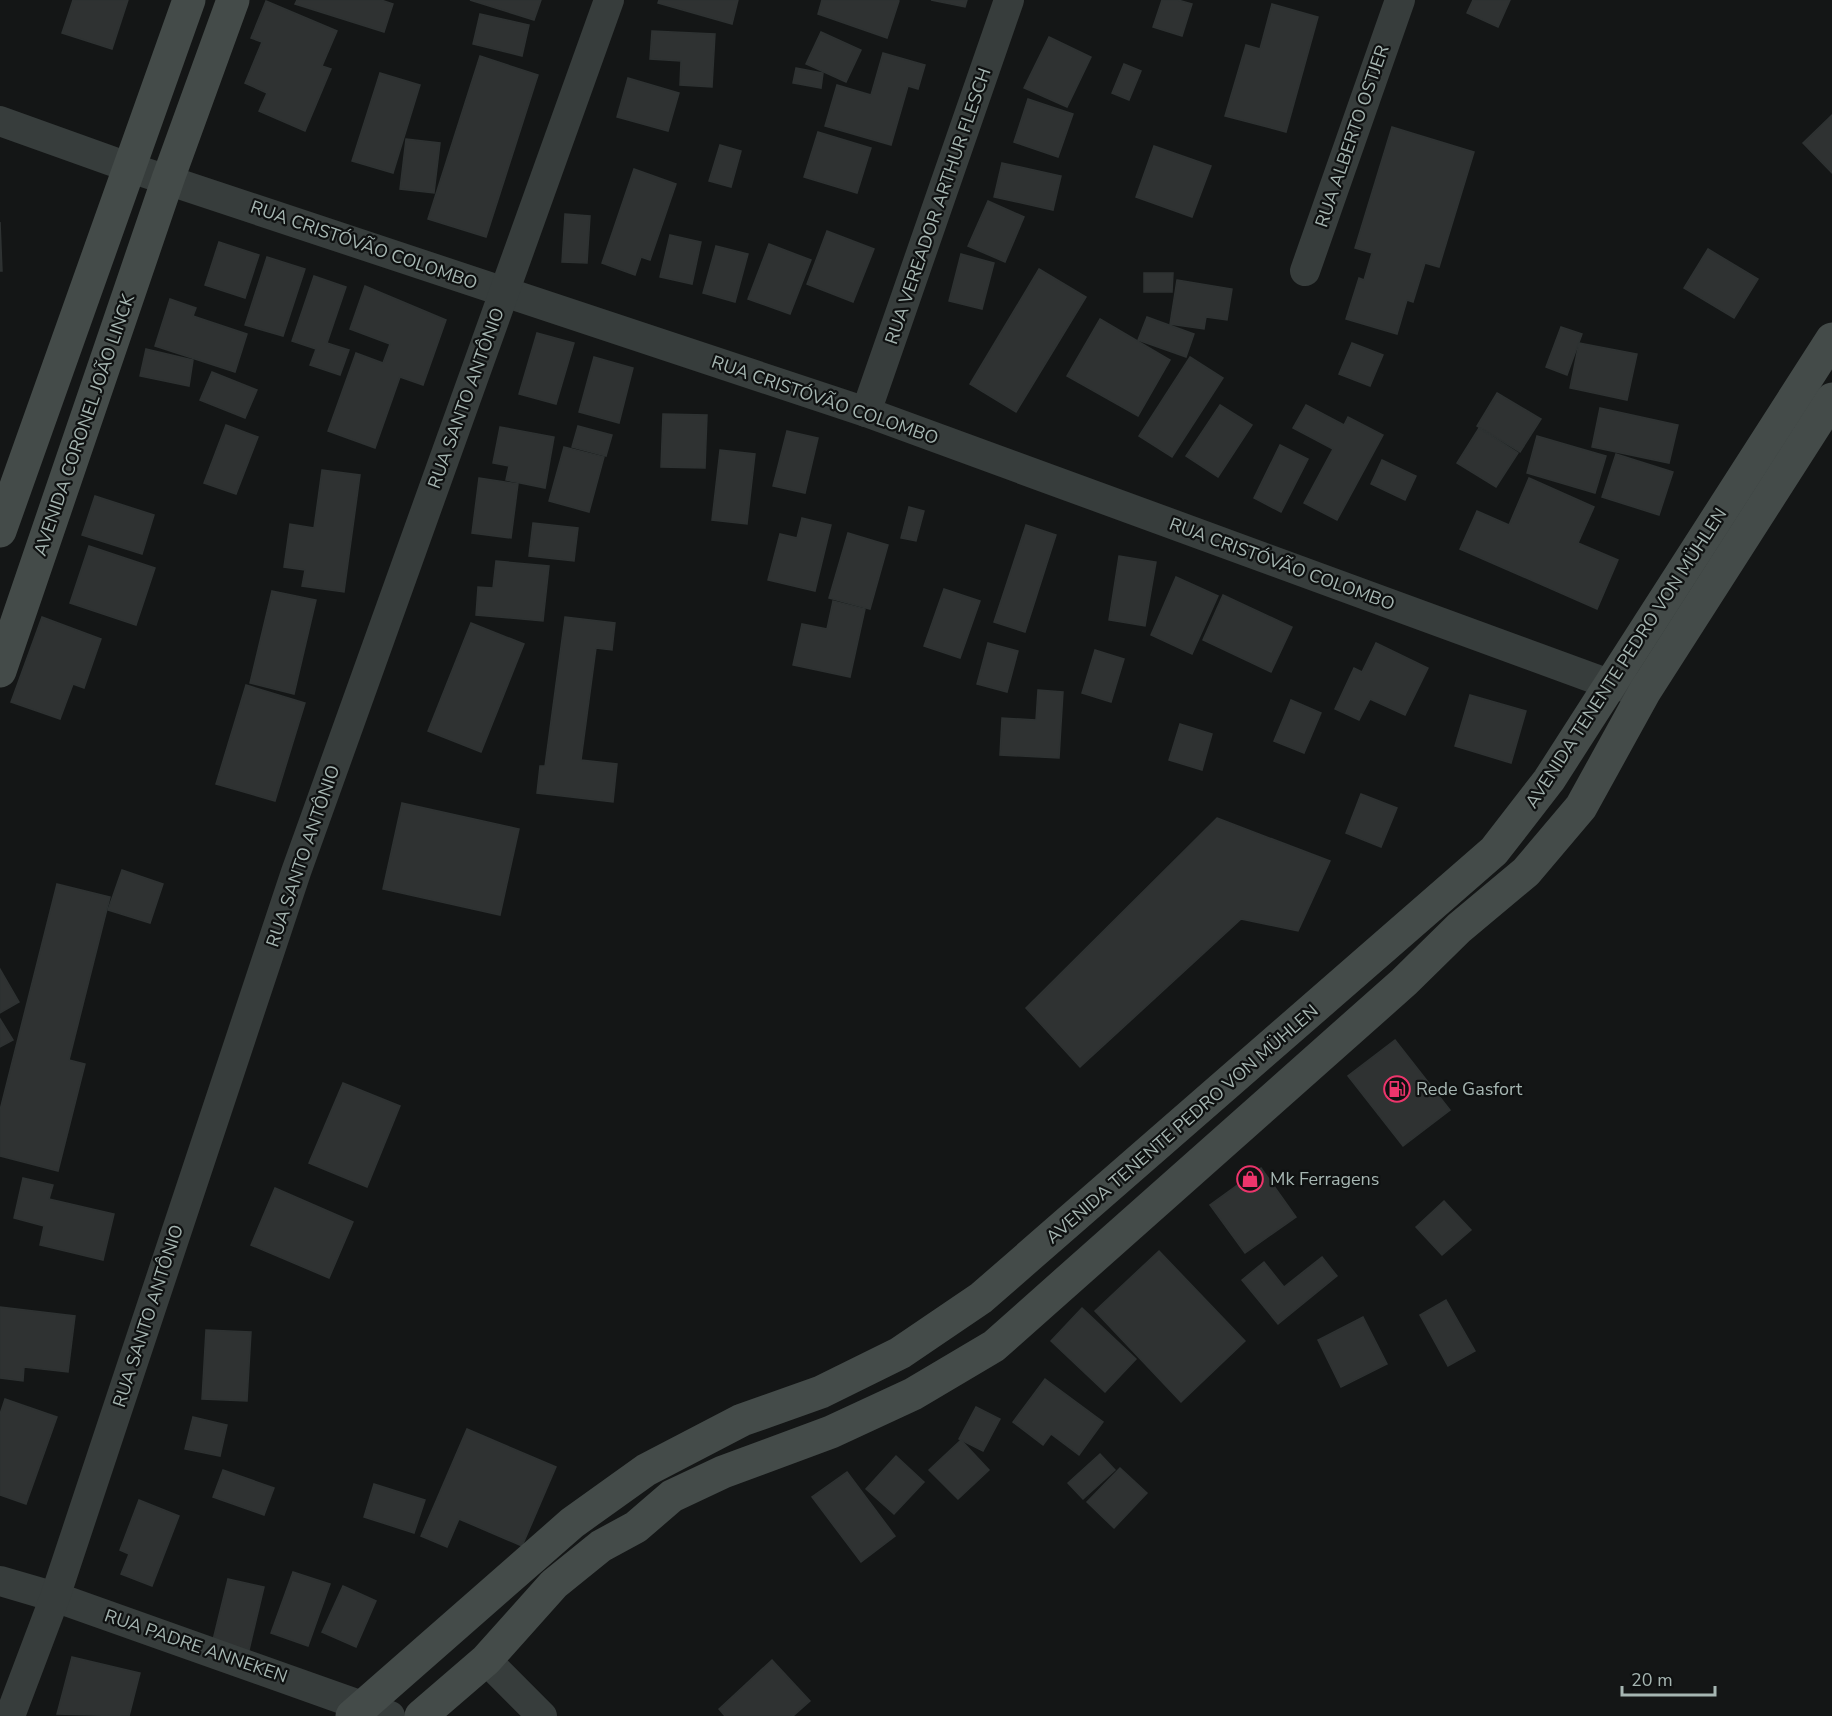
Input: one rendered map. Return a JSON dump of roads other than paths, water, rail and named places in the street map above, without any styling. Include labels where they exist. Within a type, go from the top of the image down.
[{"type":"main road","points":[[0,531],[189,0]]},
{"type":"main road","name":"AVENIDA CORONEL JOÃO LINCK","points":[[0,670],[168,179],[233,0]]},
{"type":"main road","name":"AVENIDA TENENTE PEDRO VON MÜHLEN","points":[[368,1712],[572,1523],[646,1470],[742,1420],[821,1392],[900,1353],[981,1298],[1494,850],[1550,780],[1832,339]]},
{"type":"main road","name":"AVENIDA TENENTE PEDRO VON MÜHLEN","points":[[421,1716],[486,1660],[554,1584],[601,1546],[636,1527],[672,1496],[723,1472],[831,1432],[913,1394],[994,1346],[1313,1063],[1459,928],[1526,872],[1581,807],[1645,691],[1832,399]]},
{"type":"main road","points":[[1283,1035],[1313,1063]]},
{"type":"street","name":"RUA SANTO ANTÔNIO","points":[[10,1716],[55,1597],[297,872],[609,0]]},
{"type":"street","name":"RUA VEREADOR ARTHUR FLESCH","points":[[866,412],[1009,0]]},
{"type":"street","name":"RUA ALBERTO OSTJER","points":[[1305,271],[1400,0]]},
{"type":"street","name":"RUA CRISTÓVÃO COLOMBO","points":[[0,121],[131,168],[866,412],[1610,684],[1645,691]]},
{"type":"street","name":"RUA PADRE ANNEKEN","points":[[0,1581],[55,1597],[368,1712]]},
{"type":"street","points":[[486,1660],[542,1716]]},
{"type":"place","name":"Rede Gasfort","points":[[1397,1089]]},
{"type":"place","name":"Mk Ferragens","points":[[1250,1179]]}]
